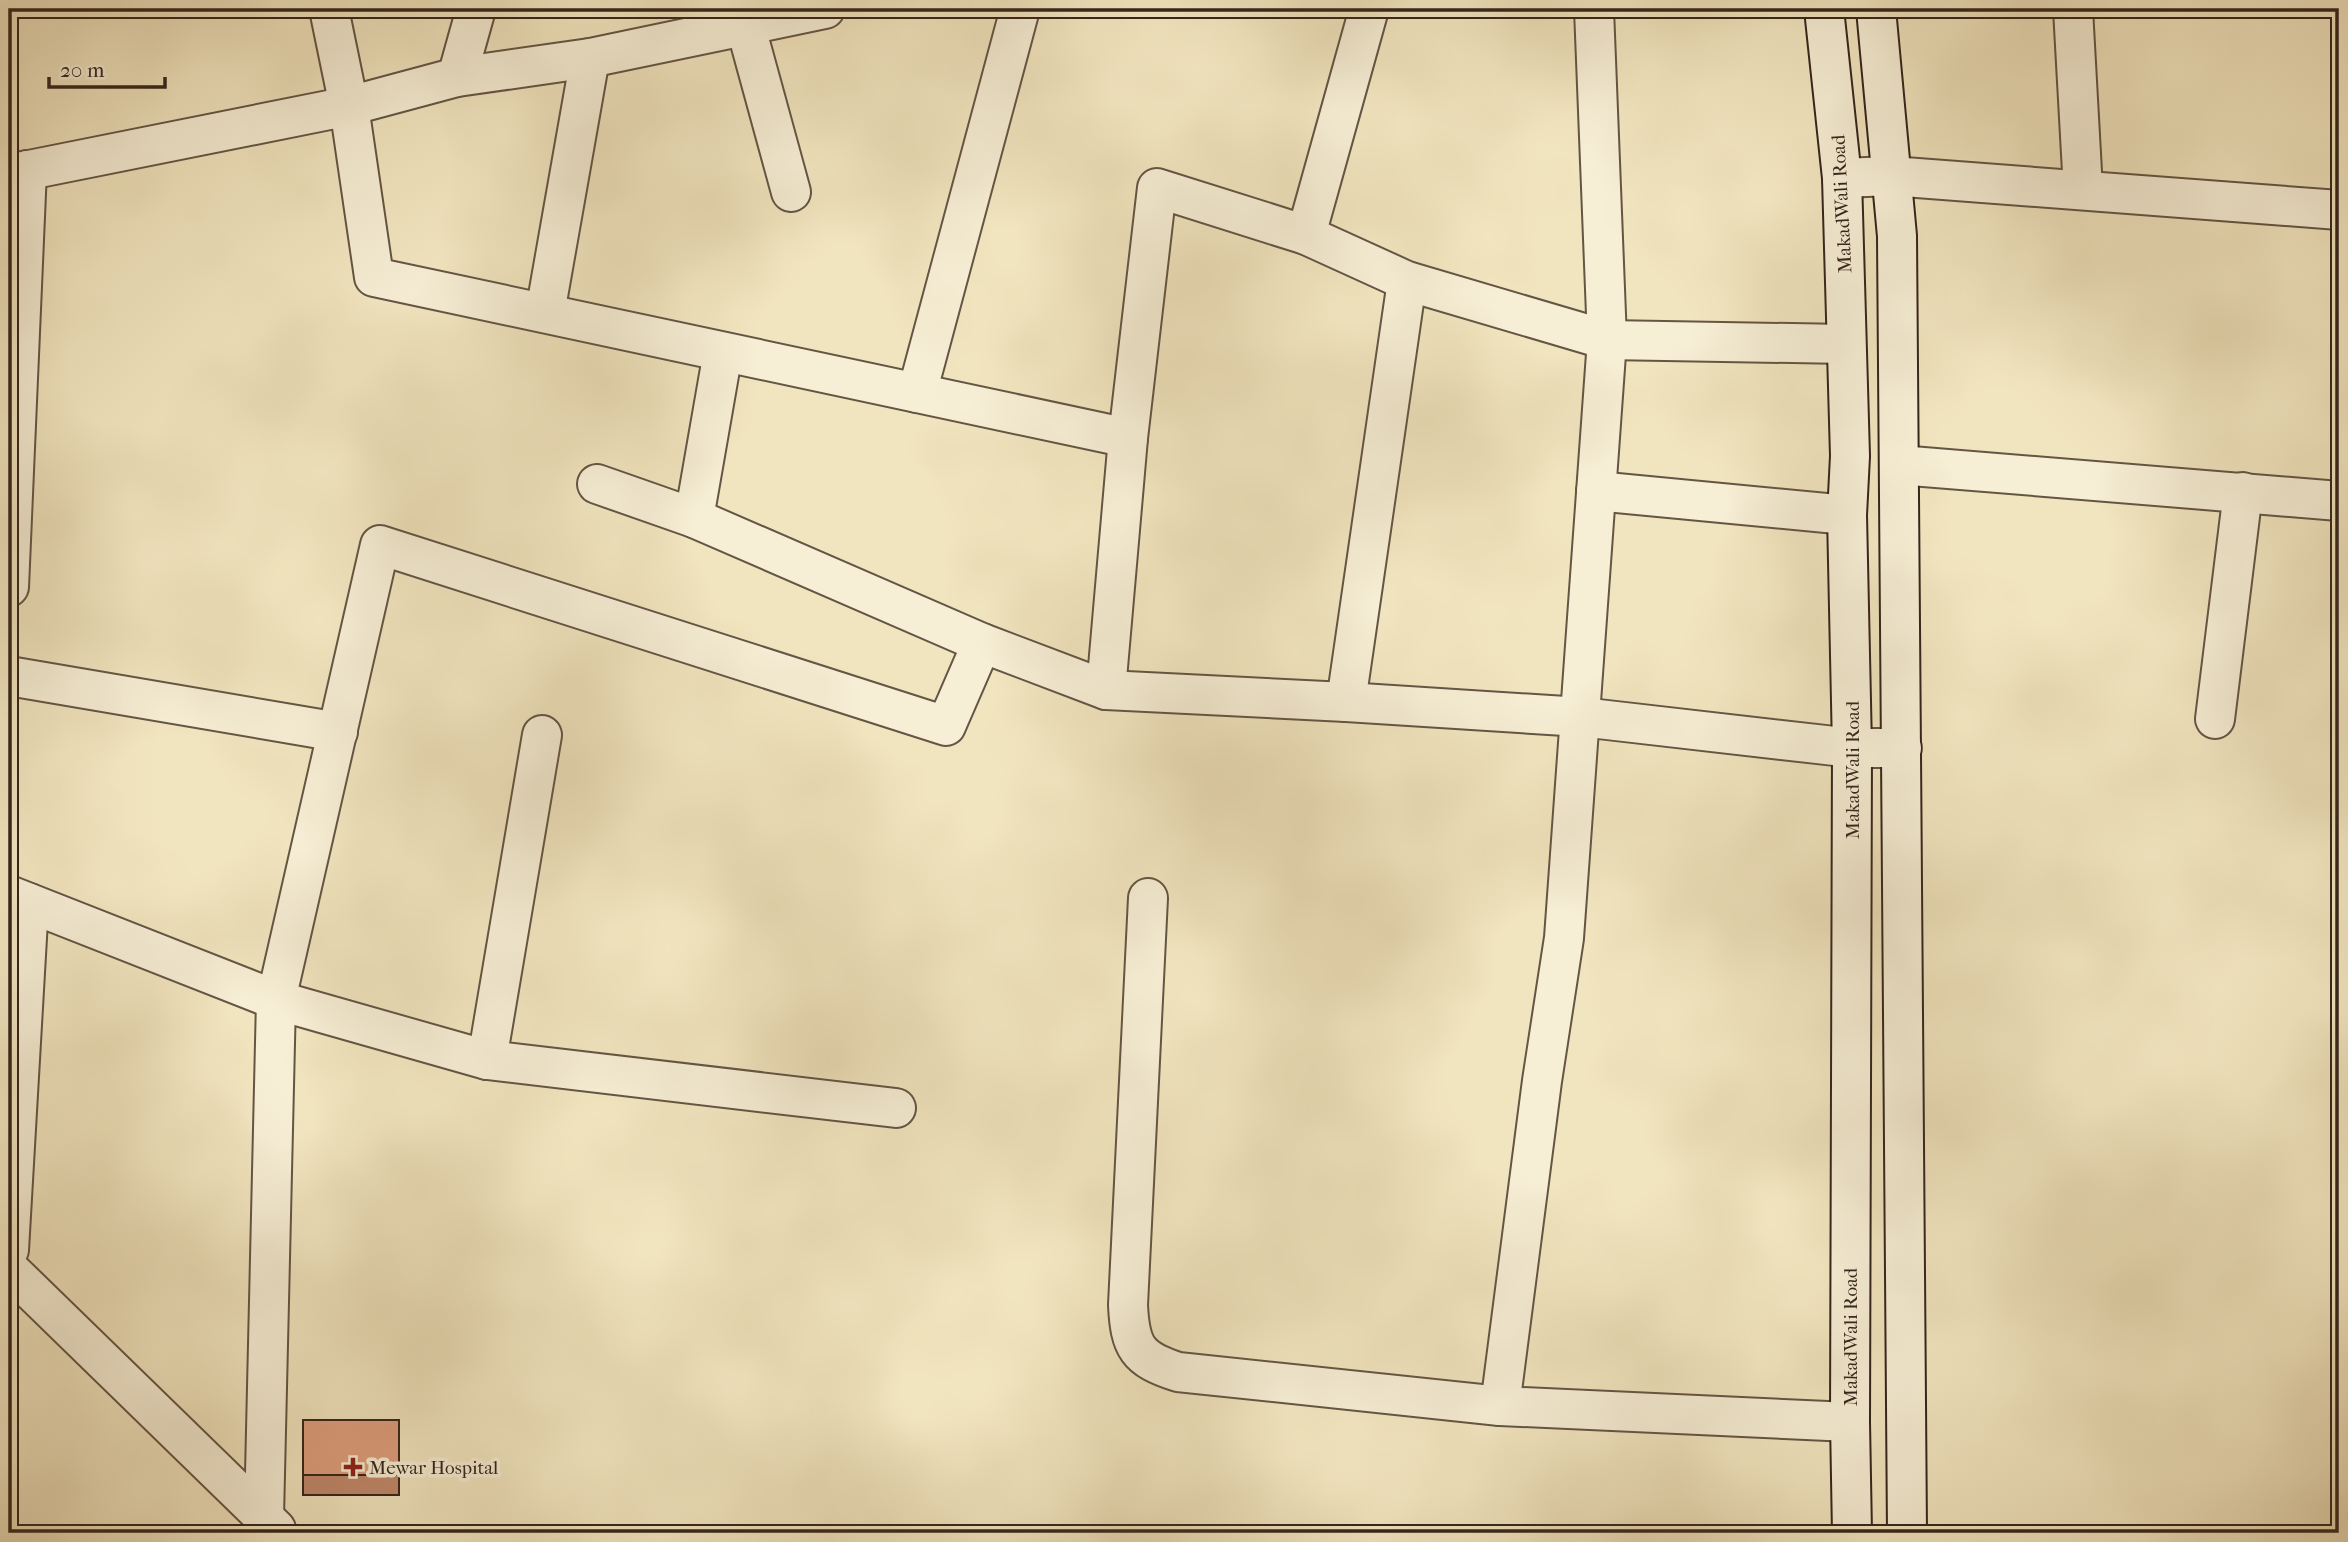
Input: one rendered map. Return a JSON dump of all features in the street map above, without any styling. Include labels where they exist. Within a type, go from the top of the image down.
[{"type":"street","points":[[329,9],[349,106],[374,277],[1128,438]]},
{"type":"street","points":[[457,77],[476,9]]},
{"type":"street","points":[[9,587],[18,172],[349,106],[457,77],[590,58],[825,9]]},
{"type":"street","points":[[917,393],[1020,9]]},
{"type":"street","points":[[1306,235],[1369,9]]},
{"type":"street","points":[[1500,1406],[1542,1081],[1564,938],[1607,340],[1594,9]]},
{"type":"street","name":"MakadWali Road","points":[[1824,9],[1842,178],[1850,456],[1847,514],[1852,748],[1852,1533]]},
{"type":"street","points":[[1875,9],[1897,236],[1907,1533]]},
{"type":"street","points":[[2073,9],[2083,190]]},
{"type":"street","points":[[745,24],[791,192]]},
{"type":"street","points":[[545,313],[590,58]]},
{"type":"street","points":[[1842,178],[1891,176],[2339,210]]},
{"type":"street","points":[[1106,690],[1128,438],[1157,188],[1306,235],[1407,281],[1607,340],[1846,344]]},
{"type":"street","points":[[1346,702],[1407,281]]},
{"type":"street","points":[[694,518],[723,352]]},
{"type":"street","points":[[1899,465],[2339,501]]},
{"type":"street","points":[[597,484],[694,518],[982,643],[1106,690],[1581,717],[1852,748],[1902,748]]},
{"type":"street","points":[[1596,491],[1847,514]]},
{"type":"street","points":[[2215,719],[2243,492]]},
{"type":"street","points":[[272,1525],[276,1000],[380,545],[946,726],[982,643]]},
{"type":"street","points":[[9,676],[338,732]]},
{"type":"street","points":[[487,1060],[542,735]]},
{"type":"street","points":[[1148,898],[1128,1305],[1132,1339],[1140,1353],[1155,1365],[1178,1373],[1500,1406],[1850,1422]]},
{"type":"street","points":[[9,1250],[19,899],[276,1000],[487,1060],[896,1108]]},
{"type":"street","points":[[9,1269],[272,1525]]},
{"type":"building","points":[[303,1420],[399,1420],[399,1475],[303,1475]]},
{"type":"place","name":"Mewar Hospital","points":[[353,1467]]}]
